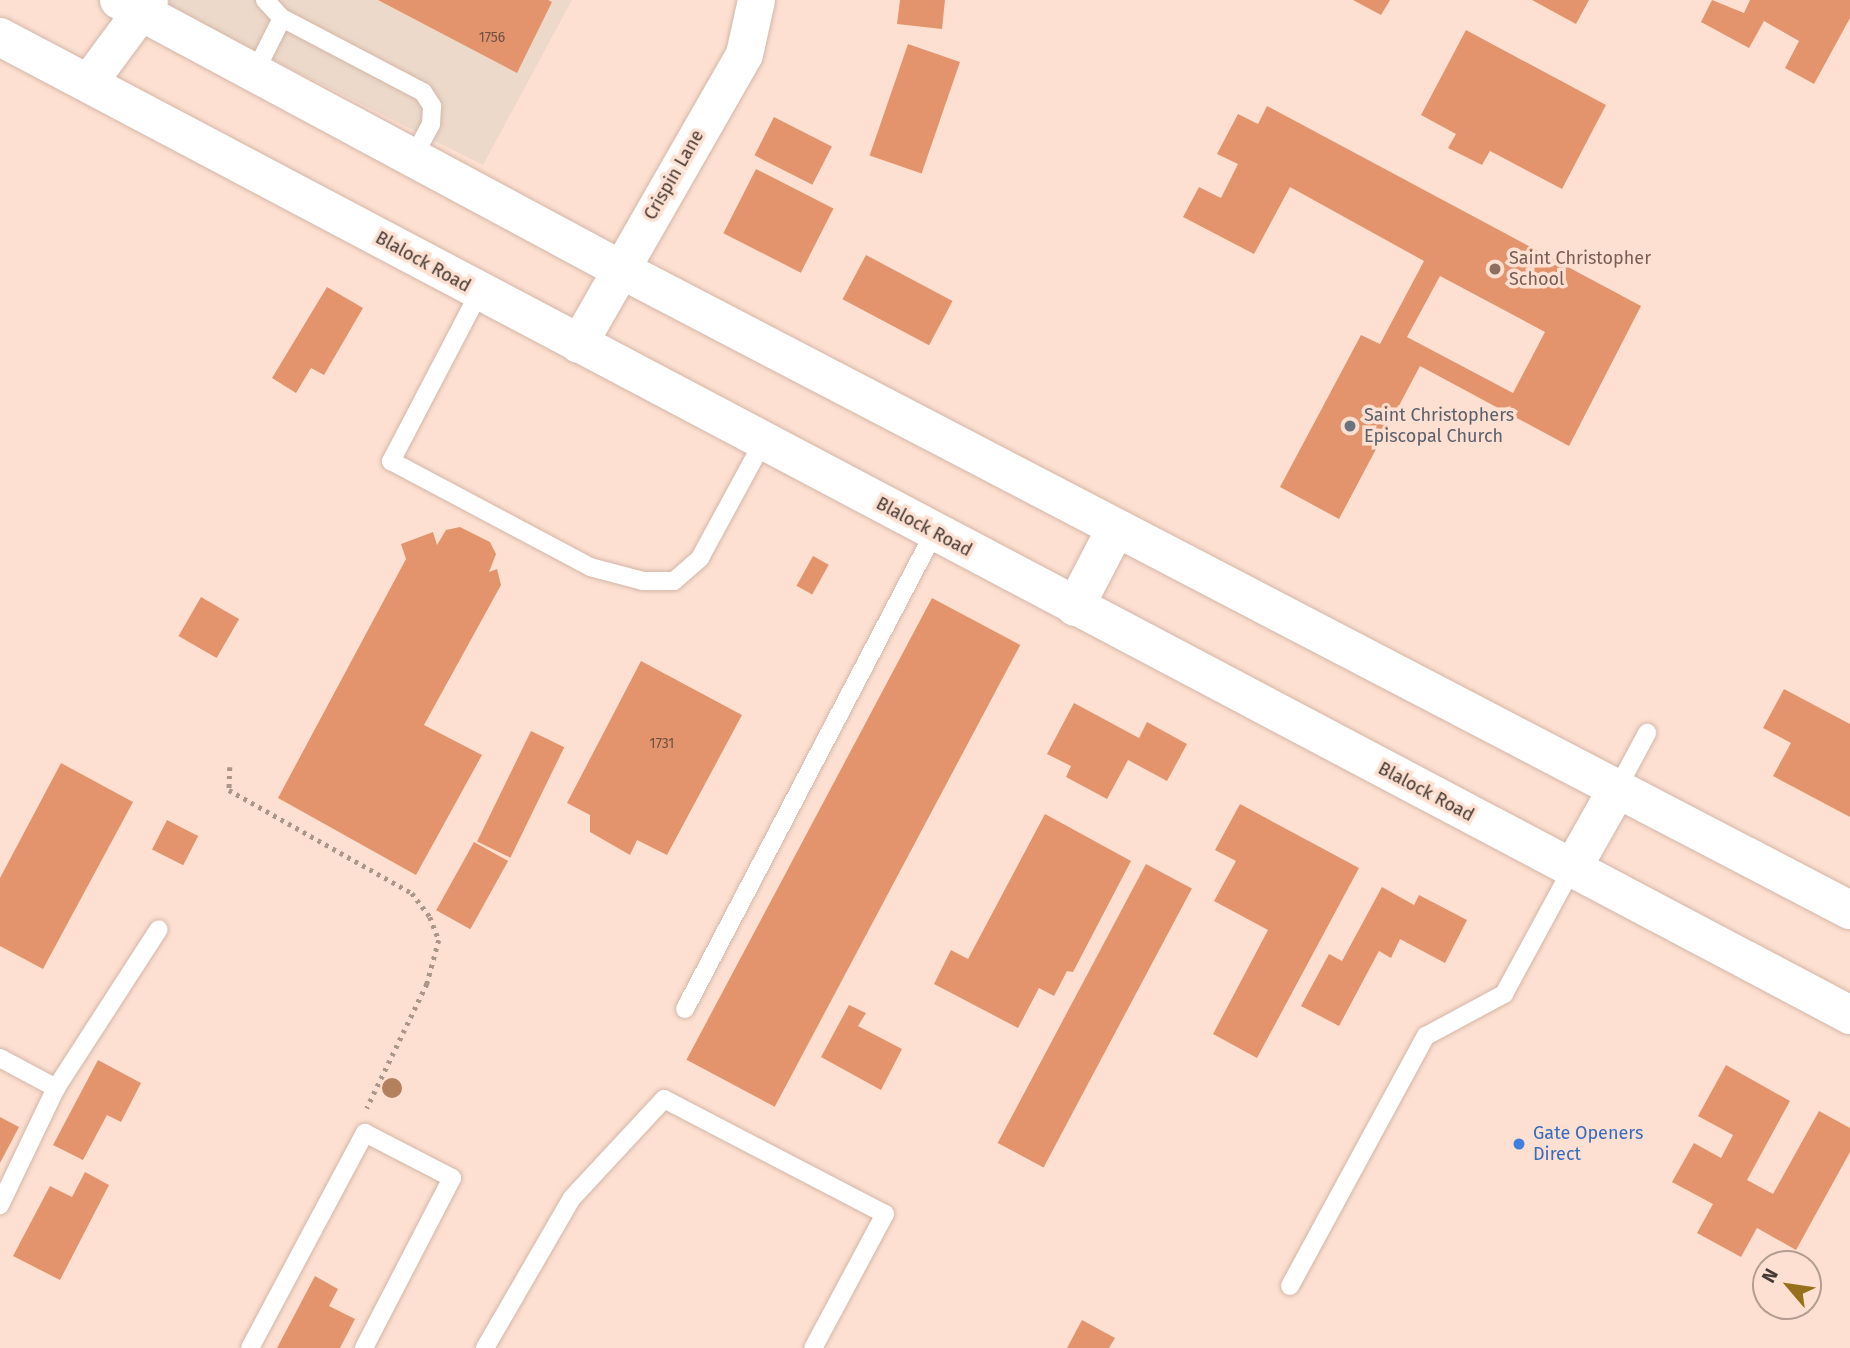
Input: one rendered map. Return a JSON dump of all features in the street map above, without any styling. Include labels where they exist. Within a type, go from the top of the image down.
[{"type":"main road","points":[[136,4],[255,72],[620,269],[1850,911]]},
{"type":"main road","name":"Blalock Road","points":[[0,37],[89,81],[479,293],[764,440],[934,533],[1850,1015]]},
{"type":"main road","points":[[1074,607],[1116,528]]},
{"type":"main road","points":[[1572,869],[1617,789]]},
{"type":"street","name":"Crispin Lane","points":[[578,344],[744,54],[756,0]]},
{"type":"street","points":[[89,81],[136,4]]},
{"type":"lane","points":[[265,0],[282,18],[423,92],[432,106],[431,124],[414,158]]},
{"type":"lane","points":[[255,72],[282,18]]},
{"type":"lane","points":[[479,293],[391,461],[590,567],[643,581],[674,580],[700,558],[764,440]]},
{"type":"lane","points":[[685,1009],[934,533]]},
{"type":"lane","points":[[1617,789],[1647,733]]},
{"type":"lane","points":[[1290,1286],[1426,1036],[1504,994],[1572,869]]},
{"type":"lane","points":[[0,1205],[56,1088],[159,929]]},
{"type":"lane","points":[[0,1058],[56,1088]]},
{"type":"lane","points":[[485,1348],[572,1198],[664,1099],[885,1214],[813,1348]]},
{"type":"lane","points":[[250,1348],[365,1133],[452,1178],[364,1348]]},
{"type":"path","points":[[230,767],[229,790],[412,893],[430,917],[439,940],[427,984],[367,1106],[365,1133]]},
{"type":"shaded area","points":[[153,0],[572,0],[483,165]]},
{"type":"building","points":[[378,0],[548,0],[552,2],[517,73]]},
{"type":"building","points":[[900,0],[945,0],[942,29],[897,24]]},
{"type":"building","points":[[1353,0],[1390,0],[1381,15]]},
{"type":"building","points":[[1532,0],[1589,0],[1576,24]]},
{"type":"building","points":[[1712,0],[1744,13],[1750,0],[1850,0],[1850,18],[1814,84],[1785,68],[1799,41],[1764,21],[1749,48],[1701,22]]},
{"type":"building","points":[[1466,30],[1606,105],[1562,189],[1490,151],[1482,165],[1448,148],[1456,134],[1421,115]]},
{"type":"building","points":[[908,44],[960,62],[922,173],[870,156]]},
{"type":"building","name":"Saint Christopher School","points":[[1267,106],[1641,306],[1569,446],[1420,366],[1339,519],[1280,487],[1361,335],[1380,344],[1424,261],[1290,187],[1254,254],[1183,217],[1199,187],[1221,198],[1238,164],[1217,154],[1238,114],[1258,124]],"holes":[[[1440,276],[1545,332],[1513,393],[1407,337]]]},
{"type":"building","points":[[774,117],[832,147],[812,185],[754,155]]},
{"type":"building","points":[[756,169],[834,208],[801,273],[723,233]]},
{"type":"building","points":[[866,255],[953,301],[929,345],[843,299]]},
{"type":"building","points":[[327,287],[363,308],[324,375],[311,368],[296,393],[272,378]]},
{"type":"building","points":[[460,527],[490,542],[496,554],[489,572],[497,569],[501,585],[424,725],[482,755],[416,875],[278,798],[406,559],[401,544],[433,532],[437,545],[446,530]]},
{"type":"building","points":[[813,556],[829,565],[812,594],[797,586]]},
{"type":"building","points":[[201,597],[239,619],[217,658],[178,636]]},
{"type":"building","points":[[932,598],[1020,645],[775,1107],[686,1060]]},
{"type":"building","points":[[641,661],[742,715],[667,855],[637,840],[630,855],[590,832],[590,815],[567,803]]},
{"type":"building","points":[[1784,689],[1850,724],[1850,817],[1773,776],[1791,743],[1763,728]]},
{"type":"building","points":[[1074,703],[1139,738],[1147,722],[1187,744],[1167,781],[1128,760],[1107,799],[1066,777],[1071,766],[1047,754]]},
{"type":"building","points":[[531,731],[564,747],[510,858],[477,842]]},
{"type":"building","points":[[61,763],[133,802],[43,969],[0,946],[0,878]]},
{"type":"building","points":[[1240,804],[1359,868],[1257,1058],[1213,1034],[1268,930],[1214,901],[1236,861],[1215,850]]},
{"type":"building","points":[[1045,814],[1131,861],[1073,972],[1067,971],[1054,996],[1039,988],[1018,1028],[934,984],[951,950],[968,959]]},
{"type":"building","points":[[167,820],[198,836],[183,865],[152,849]]},
{"type":"building","points":[[474,842],[508,861],[470,929],[436,910]]},
{"type":"building","points":[[1146,864],[1192,888],[1044,1167],[998,1143]]},
{"type":"building","points":[[1382,887],[1414,905],[1419,895],[1467,920],[1445,963],[1400,939],[1391,958],[1379,951],[1339,1026],[1301,1006],[1329,954],[1342,961]]},
{"type":"building","points":[[849,1005],[866,1013],[858,1026],[902,1049],[881,1090],[821,1057]]},
{"type":"building","points":[[98,1060],[141,1083],[121,1122],[107,1115],[83,1160],[53,1145]]},
{"type":"building","points":[[1726,1065],[1790,1101],[1747,1180],[1773,1194],[1819,1111],[1850,1128],[1850,1152],[1796,1250],[1757,1228],[1741,1257],[1697,1233],[1713,1204],[1672,1182],[1694,1143],[1721,1158],[1733,1135],[1698,1116]]},
{"type":"building","points":[[0,1117],[19,1127],[0,1163]]},
{"type":"building","points":[[85,1172],[109,1185],[60,1280],[13,1256],[50,1186],[72,1197]]},
{"type":"building","points":[[315,1276],[338,1289],[329,1306],[355,1319],[340,1348],[277,1348]]},
{"type":"building","points":[[1082,1320],[1115,1338],[1109,1348],[1067,1348]]},
{"type":"place","name":"Saint Christopher School","points":[[1495,269]]},
{"type":"place","name":"Saint Christophers Episcopal Church","points":[[1350,426]]},
{"type":"place","name":"Gate Openers Direct","points":[[1519,1144]]}]
